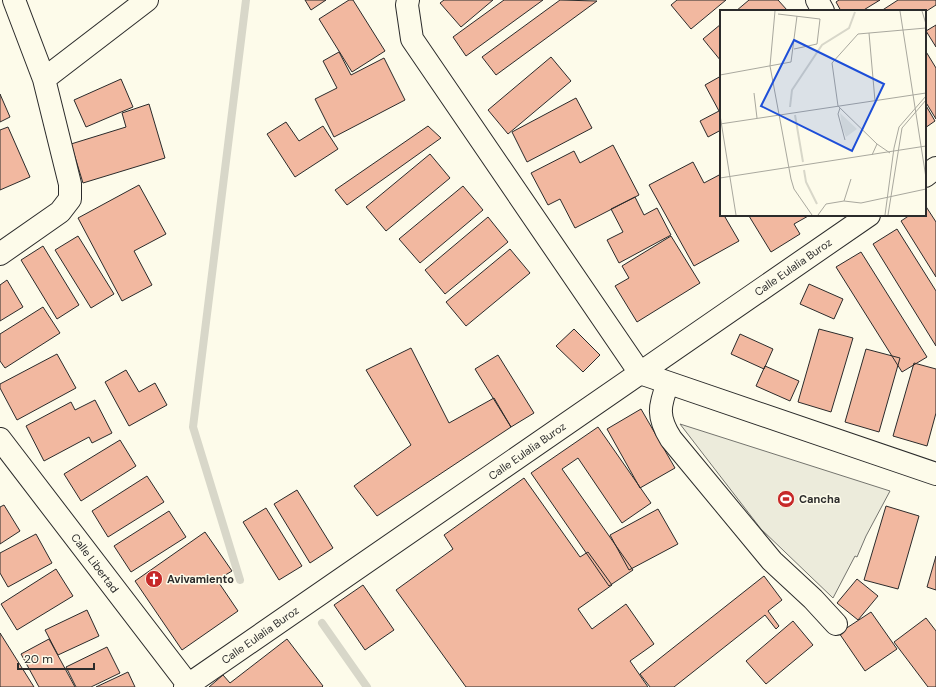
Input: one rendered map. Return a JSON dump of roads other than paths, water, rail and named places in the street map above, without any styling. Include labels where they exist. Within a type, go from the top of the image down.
[{"type":"street","points":[[0,254],[60,212],[70,199],[70,184],[44,79],[14,0]]},
{"type":"street","points":[[44,79],[147,0]]},
{"type":"street","points":[[408,0],[407,5],[412,39],[640,373],[936,474]]},
{"type":"street","points":[[817,0],[822,10]]},
{"type":"street","points":[[926,175],[936,168]]},
{"type":"street","name":"Calle Eulalia Buroz","points":[[188,686],[867,216]]},
{"type":"street","points":[[668,383],[661,400],[660,410],[661,419],[671,439],[772,561],[813,599],[836,624]]},
{"type":"street","name":"Calle Libertad","points":[[0,439],[188,686]]},
{"type":"waterway","points":[[240,580],[193,427],[246,0]]},
{"type":"waterway","points":[[322,623],[367,687]]},
{"type":"place","name":"Cancha","points":[[786,499]]},
{"type":"place","name":"Avivamiento","points":[[154,579]]}]
